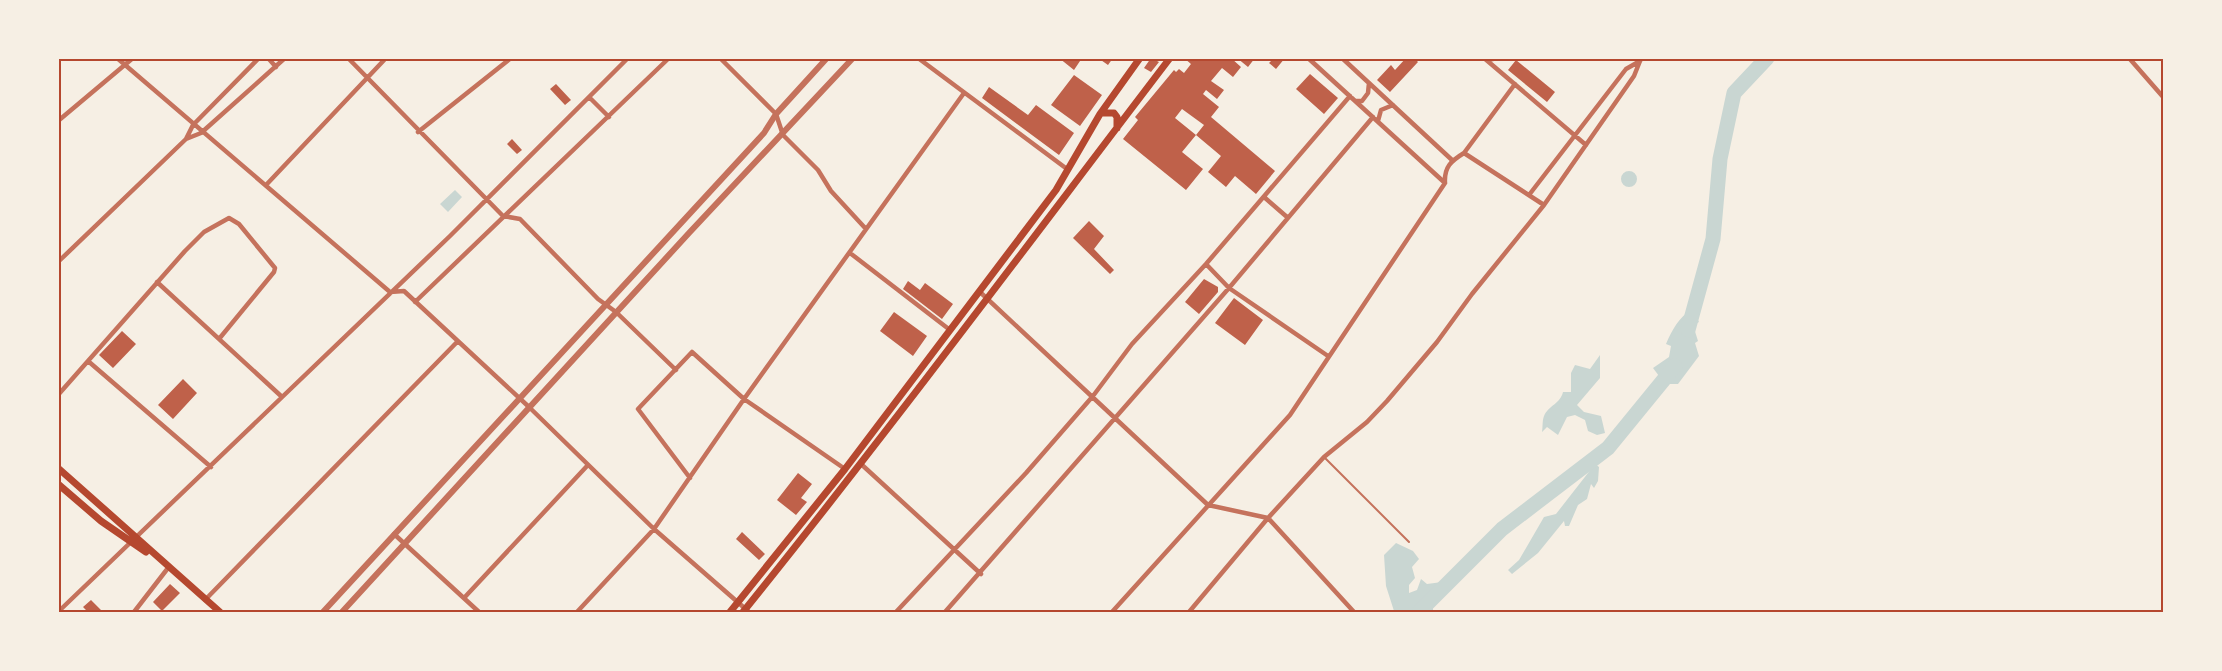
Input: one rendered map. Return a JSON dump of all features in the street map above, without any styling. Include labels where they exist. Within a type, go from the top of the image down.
[{"type":"main road","points":[[730,612],[845,469],[981,292],[1056,190],[1100,114],[1140,58]]},
{"type":"main road","points":[[746,611],[989,299],[1170,58]]},
{"type":"main road","points":[[1108,103],[1117,114],[1127,115]]},
{"type":"main road","points":[[1100,114],[1104,111],[1114,113],[1117,117],[1117,128]]},
{"type":"main road","points":[[58,468],[134,541]]},
{"type":"main road","points":[[58,484],[101,521],[155,557],[220,612]]},
{"type":"main road","points":[[825,494],[833,501]]},
{"type":"street","points":[[117,58],[201,133],[267,184],[390,292],[404,291],[529,407],[653,530],[746,611]]},
{"type":"street","points":[[58,121],[133,58]]},
{"type":"street","points":[[58,262],[186,139],[193,125],[259,58]]},
{"type":"street","points":[[268,58],[276,67]]},
{"type":"street","points":[[186,139],[201,133],[285,58]]},
{"type":"street","points":[[348,58],[418,132],[503,216],[520,219],[605,306],[616,312],[676,370]]},
{"type":"street","points":[[267,184],[386,58]]},
{"type":"street","points":[[58,612],[486,199],[628,58]]},
{"type":"street","points":[[415,302],[669,58]]},
{"type":"street","points":[[720,58],[776,114],[783,135],[818,170],[831,191],[866,229]]},
{"type":"street","points":[[322,612],[764,133],[775,120],[776,114],[827,58]]},
{"type":"street","points":[[342,612],[616,312],[853,58]]},
{"type":"street","points":[[918,58],[1067,169]]},
{"type":"street","points":[[1308,58],[1445,183]]},
{"type":"street","points":[[1342,58],[1452,160]]},
{"type":"street","points":[[1485,59],[1491,61],[1497,58]]},
{"type":"street","points":[[2129,58],[2163,98]]},
{"type":"street","points":[[1485,59],[1586,145]]},
{"type":"street","points":[[418,132],[508,60]]},
{"type":"street","points":[[1529,195],[1626,69],[1641,60]]},
{"type":"street","points":[[1189,612],[1324,457],[1367,422],[1387,401],[1544,205],[1634,76],[1641,60]]},
{"type":"street","points":[[1356,101],[1362,101],[1367,96],[1369,83]]},
{"type":"street","points":[[1112,612],[1290,415],[1445,183],[1444,172],[1452,160],[1464,153],[1515,84]]},
{"type":"street","points":[[577,612],[653,530],[744,399],[964,93]]},
{"type":"street","points":[[896,612],[957,549],[1093,396],[1132,344],[1206,264],[1350,96]]},
{"type":"street","points":[[589,97],[609,117]]},
{"type":"street","points":[[1378,122],[1382,110],[1392,105]]},
{"type":"street","points":[[945,612],[981,574],[1229,288],[1373,117]]},
{"type":"street","points":[[1464,153],[1544,205]]},
{"type":"street","points":[[1264,197],[1287,217]]},
{"type":"street","points":[[58,395],[204,232],[222,220],[233,219],[275,268],[219,339]]},
{"type":"street","points":[[850,253],[951,331]]},
{"type":"street","points":[[1206,264],[1229,288],[1328,356]]},
{"type":"street","points":[[157,282],[281,396]]},
{"type":"street","points":[[981,292],[1208,505],[1269,518],[1354,612]]},
{"type":"street","points":[[205,600],[458,341]]},
{"type":"street","points":[[690,478],[638,409],[692,352],[744,399],[845,469]]},
{"type":"street","points":[[88,361],[210,467]]},
{"type":"street","points":[[861,465],[957,549],[981,574]]},
{"type":"street","points":[[464,598],[587,466]]},
{"type":"street","points":[[394,534],[480,612]]},
{"type":"street","points":[[134,612],[168,568]]},
{"type":"lane","points":[[1324,457],[1408,542]]},
{"type":"shaded area","points":[[1629,171],[1635,173],[1637,179],[1635,185],[1629,187],[1623,185],[1621,179],[1623,173]]},
{"type":"shaded area","points":[[455,190],[462,197],[448,212],[440,204]]},
{"type":"shaded area","points":[[1692,309],[1699,322],[1693,325],[1698,341],[1695,343],[1699,356],[1678,384],[1665,384],[1653,368],[1669,357],[1671,346],[1666,344],[1668,339],[1680,320]]},
{"type":"shaded area","points":[[1600,355],[1600,378],[1577,405],[1584,412],[1601,416],[1605,433],[1597,435],[1588,431],[1585,420],[1575,415],[1567,417],[1558,435],[1547,427],[1542,432],[1546,412],[1563,392],[1571,392],[1571,373],[1575,365],[1590,369]]},
{"type":"shaded area","points":[[1595,464],[1599,467],[1598,481],[1594,488],[1591,484],[1587,499],[1578,505],[1569,526],[1565,526],[1564,521],[1538,553],[1512,574],[1508,570],[1519,560],[1544,517],[1556,514]]},
{"type":"shaded area","points":[[1396,543],[1413,551],[1419,559],[1412,567],[1415,578],[1409,585],[1409,593],[1417,590],[1421,579],[1427,584],[1442,582],[1442,586],[1426,600],[1433,606],[1433,612],[1394,611],[1386,586],[1384,555]]},
{"type":"building","points":[[1059,58],[1082,58],[1074,70]]},
{"type":"building","points":[[1098,58],[1113,58],[1108,65]]},
{"type":"building","points":[[1151,58],[1159,62],[1151,72],[1144,68]]},
{"type":"building","points":[[1184,58],[1231,58],[1241,67],[1233,77],[1222,68],[1211,81],[1224,90],[1217,99],[1206,90],[1203,94],[1219,107],[1211,117],[1275,171],[1256,194],[1235,176],[1226,187],[1208,172],[1221,156],[1196,135],[1182,152],[1203,169],[1186,190],[1123,139],[1138,120],[1135,117],[1174,70],[1176,72],[1179,69],[1184,73],[1191,64]],"holes":[[[1182,109],[1204,125],[1196,135],[1175,118]]]},
{"type":"building","points":[[1237,58],[1255,58],[1248,67]]},
{"type":"building","points":[[1274,58],[1285,58],[1276,69],[1269,63]]},
{"type":"building","points":[[1406,58],[1414,58],[1418,62],[1390,92],[1377,80],[1391,65],[1395,70]]},
{"type":"building","points":[[1516,60],[1555,92],[1547,102],[1508,70]]},
{"type":"building","points":[[1310,74],[1338,98],[1324,114],[1296,89]]},
{"type":"building","points":[[1074,75],[1102,95],[1080,126],[1051,105]]},
{"type":"building","points":[[556,84],[571,100],[565,105],[550,89]]},
{"type":"building","points":[[989,87],[1028,115],[1036,105],[1074,133],[1059,155],[982,98]]},
{"type":"building","points":[[512,139],[522,150],[517,154],[507,144]]},
{"type":"building","points":[[1089,221],[1104,236],[1094,249],[1114,270],[1110,274],[1073,238]]},
{"type":"building","points":[[1204,279],[1218,287],[1218,292],[1199,314],[1185,302]]},
{"type":"building","points":[[908,281],[920,290],[925,283],[953,304],[942,319],[903,289]]},
{"type":"building","points":[[1234,298],[1263,320],[1245,345],[1215,323]]},
{"type":"building","points":[[894,312],[927,336],[913,356],[880,331]]},
{"type":"building","points":[[122,331],[136,344],[113,368],[99,355]]},
{"type":"building","points":[[183,379],[197,393],[173,419],[158,405]]},
{"type":"building","points":[[798,473],[812,484],[801,498],[807,502],[796,515],[777,500]]},
{"type":"building","points":[[742,532],[765,554],[759,560],[736,539]]},
{"type":"building","points":[[170,584],[180,593],[162,611],[153,602]]},
{"type":"building","points":[[91,600],[101,610],[88,612],[83,607]]},
{"type":"waterway","points":[[1688,330],[1713,239],[1720,159],[1734,93],[1767,58]]},
{"type":"waterway","points":[[1419,612],[1502,529],[1608,448],[1675,366]]}]
